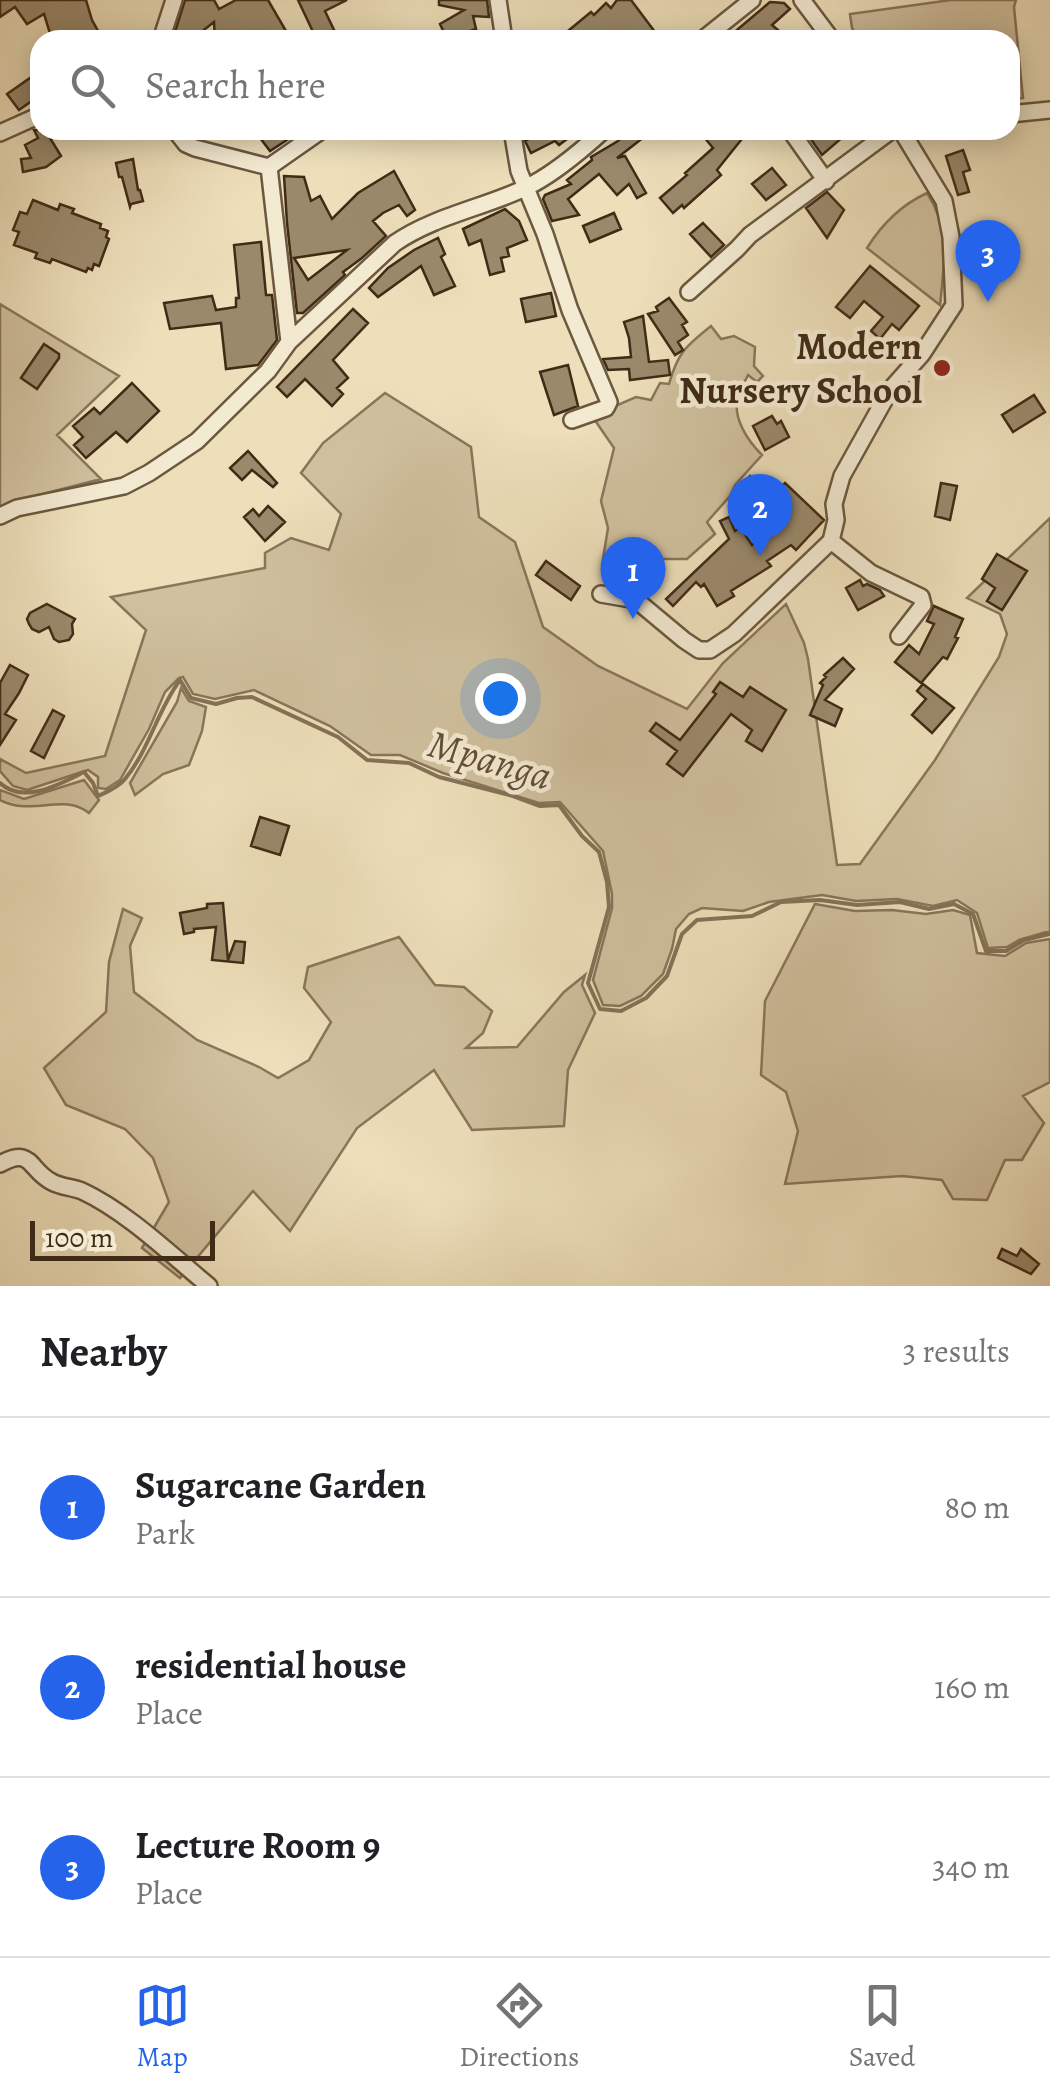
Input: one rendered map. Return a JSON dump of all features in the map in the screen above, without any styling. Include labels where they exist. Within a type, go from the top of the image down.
[{"type":"street","points":[[164,30],[174,0]]},
{"type":"street","points":[[498,0],[502,30]]},
{"type":"street","points":[[714,30],[752,0]]},
{"type":"street","points":[[802,0],[824,30]]},
{"type":"street","points":[[1020,113],[1050,110]]},
{"type":"street","points":[[0,133],[30,120]]},
{"type":"street","points":[[183,140],[195,148],[269,167],[308,140]]},
{"type":"street","points":[[514,140],[519,171],[608,402],[606,408],[572,420]]},
{"type":"street","points":[[0,516],[18,508],[124,486],[149,473],[209,430],[268,371],[289,342],[406,236],[526,188],[593,140]]},
{"type":"street","points":[[797,140],[826,180]]},
{"type":"street","points":[[689,292],[750,234],[876,140]]},
{"type":"street","points":[[600,594],[636,600],[684,640],[699,650],[710,650],[734,634],[832,541],[834,504],[842,476],[890,390],[922,354],[954,305],[951,237],[944,201],[906,140]]},
{"type":"street","points":[[269,167],[289,342]]},
{"type":"street","points":[[832,541],[871,573],[921,597],[922,605],[898,636]]},
{"type":"street","points":[[0,1164],[24,1157],[54,1184],[80,1190],[116,1211],[209,1286]]},
{"type":"shaded area","points":[[951,0],[1016,0],[1016,30],[853,30],[850,14]]},
{"type":"shaded area","points":[[927,193],[943,233],[940,305],[867,248],[893,216]]},
{"type":"shaded area","points":[[0,304],[119,376],[57,435],[101,479],[0,508]]},
{"type":"shaded area","points":[[711,326],[721,339],[734,336],[755,347],[754,366],[763,376],[757,382],[748,375],[739,394],[737,413],[747,436],[762,455],[707,522],[715,534],[687,559],[662,559],[640,578],[619,584],[602,565],[608,528],[601,501],[614,448],[592,416],[636,397],[651,400],[660,383],[669,384],[684,351]]},
{"type":"shaded area","points":[[385,393],[471,447],[479,517],[515,542],[543,627],[598,666],[687,709],[723,663],[786,604],[808,659],[837,865],[860,864],[935,760],[999,657],[1007,634],[1000,614],[967,598],[1050,518],[1050,931],[1007,947],[988,948],[977,913],[957,900],[933,906],[897,899],[856,901],[822,895],[769,902],[743,911],[702,908],[689,914],[676,929],[663,974],[641,996],[620,1006],[603,1005],[593,980],[612,908],[603,851],[560,802],[539,803],[400,755],[371,755],[330,726],[254,690],[215,699],[193,694],[183,677],[165,692],[120,780],[106,789],[98,788],[98,777],[88,770],[27,790],[13,786],[0,771],[0,759],[26,773],[105,756],[146,630],[111,597],[265,568],[265,553],[291,538],[329,550],[341,514],[301,473],[323,443]]},
{"type":"shaded area","points":[[181,688],[189,701],[206,707],[189,765],[163,774],[135,795],[130,783],[177,702]]},
{"type":"shaded area","points":[[84,780],[99,800],[89,813],[69,804],[25,806],[0,800],[0,790],[24,799]]},
{"type":"shaded area","points":[[815,904],[855,911],[926,914],[953,910],[970,915],[977,953],[1005,956],[1026,943],[1050,939],[1050,1082],[1023,1096],[1044,1123],[1022,1160],[1005,1160],[987,1200],[953,1199],[942,1180],[902,1176],[785,1184],[798,1131],[786,1092],[761,1075],[765,1001]]},
{"type":"shaded area","points":[[123,909],[142,918],[130,946],[134,992],[197,1040],[278,1078],[309,1060],[331,1022],[304,988],[308,967],[399,937],[435,985],[464,987],[492,1011],[483,1033],[466,1048],[517,1047],[564,992],[585,975],[582,985],[595,1013],[568,1070],[564,1126],[472,1130],[434,1070],[357,1128],[290,1231],[253,1191],[180,1278],[142,1248],[169,1202],[153,1158],[125,1129],[66,1105],[44,1068],[106,1012],[109,962]]},
{"type":"building","points":[[0,0],[86,0],[98,30],[49,30],[44,14],[27,24],[15,7],[0,17]]},
{"type":"building","points":[[185,0],[214,0],[219,9],[236,0],[268,0],[285,30],[214,30],[214,22],[204,30],[176,30]]},
{"type":"building","points":[[298,0],[347,0],[325,11],[334,30],[312,30]]},
{"type":"building","points":[[439,0],[487,0],[489,17],[473,16],[473,30],[443,30],[440,24],[464,10],[439,5]]},
{"type":"building","points":[[617,0],[631,0],[654,30],[569,30],[606,3],[611,8]]},
{"type":"building","points":[[770,2],[784,3],[790,9],[772,25],[778,30],[737,30]]},
{"type":"building","points":[[30,78],[30,102],[19,110],[7,94]]},
{"type":"building","points":[[34,140],[51,140],[61,156],[46,167],[23,172],[21,159],[31,158],[25,145]]},
{"type":"building","points":[[262,140],[287,140],[270,151]]},
{"type":"building","points":[[527,140],[566,140],[531,153]]},
{"type":"building","points":[[640,140],[617,158],[625,156],[646,193],[637,198],[629,184],[617,195],[599,174],[568,199],[579,215],[552,221],[545,195],[571,184],[567,180],[591,157],[618,141]]},
{"type":"building","points":[[706,140],[741,140],[717,170],[721,175],[673,213],[660,198],[713,148]]},
{"type":"building","points":[[811,140],[839,140],[822,155]]},
{"type":"building","points":[[963,150],[970,170],[963,172],[969,192],[958,195],[946,156]]},
{"type":"building","points":[[133,159],[143,201],[130,207],[116,163]]},
{"type":"building","points":[[772,168],[786,185],[766,200],[752,184]]},
{"type":"building","points":[[394,171],[415,210],[407,216],[399,205],[373,221],[386,236],[303,313],[297,313],[284,176],[304,177],[311,201],[320,196],[332,219],[358,193]],"holes":[[[347,250],[308,280],[294,258]]]},
{"type":"building","points":[[827,192],[844,210],[827,238],[806,208]]},
{"type":"building","points":[[33,200],[58,210],[60,204],[74,209],[72,213],[101,224],[100,228],[108,231],[99,266],[94,264],[86,272],[52,259],[50,263],[35,258],[37,253],[14,245],[19,232],[13,230],[20,212],[27,214]]},
{"type":"building","points":[[505,209],[519,221],[527,240],[507,248],[509,256],[501,258],[504,271],[490,275],[481,240],[469,245],[463,229]]},
{"type":"building","points":[[614,213],[621,229],[590,242],[583,226]]},
{"type":"building","points":[[703,223],[724,245],[711,257],[690,234]]},
{"type":"building","points":[[438,238],[445,254],[441,257],[455,286],[434,295],[421,266],[378,297],[369,288],[388,268]]},
{"type":"building","points":[[261,242],[266,295],[272,295],[277,340],[258,365],[226,369],[221,323],[170,329],[164,303],[212,296],[216,310],[236,307],[239,298],[234,245]]},
{"type":"building","points":[[870,266],[919,306],[899,330],[892,324],[880,339],[871,331],[883,317],[864,301],[850,318],[836,307]]},
{"type":"building","points":[[551,293],[556,316],[526,322],[521,299]]},
{"type":"building","points":[[669,298],[687,322],[682,325],[688,335],[678,342],[683,350],[675,355],[648,314],[658,311],[656,307]]},
{"type":"building","points":[[353,309],[368,323],[333,360],[348,378],[337,388],[343,394],[332,406],[305,379],[287,397],[277,387]]},
{"type":"building","points":[[643,316],[649,362],[668,360],[670,375],[630,380],[629,369],[608,370],[603,359],[631,357],[624,322]]},
{"type":"building","points":[[44,344],[59,358],[37,389],[21,378]]},
{"type":"building","points":[[568,365],[578,406],[554,415],[540,372]]},
{"type":"building","points":[[132,383],[159,411],[127,442],[116,432],[86,458],[74,445],[83,437],[73,426],[94,408],[100,414]]},
{"type":"building","points":[[1034,395],[1045,412],[1013,432],[1002,415]]},
{"type":"building","points":[[772,416],[777,424],[781,421],[789,437],[765,450],[753,426]]},
{"type":"building","points":[[248,451],[277,483],[273,487],[252,470],[242,480],[230,468]]},
{"type":"building","points":[[750,476],[772,497],[785,483],[824,520],[796,550],[791,545],[767,561],[771,566],[731,591],[734,596],[717,606],[704,584],[701,587],[696,582],[673,606],[666,599],[729,539],[720,521],[729,517],[735,531],[740,527],[752,545],[774,530],[757,513],[761,509],[739,488]]},
{"type":"building","points":[[941,483],[957,486],[950,520],[935,516]]},
{"type":"building","points":[[268,506],[285,522],[265,541],[244,517],[253,509],[259,516]]},
{"type":"building","points":[[997,554],[1027,571],[1002,610],[987,601],[995,588],[982,579]]},
{"type":"building","points":[[546,561],[580,586],[571,600],[536,575]]},
{"type":"building","points":[[860,580],[863,586],[880,590],[884,596],[858,610],[846,588]]},
{"type":"building","points":[[47,604],[75,619],[69,640],[54,639],[49,627],[39,632],[32,629],[27,619],[30,613]]},
{"type":"building","points":[[934,606],[963,619],[947,659],[943,657],[921,683],[895,662],[909,645],[919,654],[934,624],[927,621]]},
{"type":"building","points":[[843,658],[854,669],[825,700],[842,709],[835,726],[810,715],[824,675]]},
{"type":"building","points":[[10,665],[28,675],[5,714],[16,720],[0,745],[0,683]]},
{"type":"building","points":[[720,682],[743,697],[750,687],[786,710],[762,751],[746,741],[752,730],[731,714],[683,776],[667,764],[677,751],[650,731],[656,723],[680,740],[716,694],[713,692]]},
{"type":"building","points":[[923,684],[954,708],[932,733],[912,715],[926,699],[917,691]]},
{"type":"building","points":[[53,710],[64,716],[44,758],[31,751]]},
{"type":"building","points":[[260,817],[289,826],[280,855],[251,846]]},
{"type":"building","points":[[223,903],[228,960],[235,941],[245,942],[243,963],[212,960],[216,927],[184,934],[180,913]]},
{"type":"building","points":[[1002,1249],[1017,1256],[1021,1249],[1039,1264],[1031,1274],[998,1258]]},
{"type":"waterway","name":"Mpanga","points":[[0,783],[20,792],[31,792],[53,787],[84,772],[98,796],[113,789],[133,768],[180,680],[191,698],[216,704],[252,697],[338,737],[367,760],[409,763],[439,777],[540,806],[559,805],[599,852],[607,882],[609,907],[588,983],[600,1009],[621,1011],[646,998],[667,976],[682,934],[697,920],[752,916],[781,902],[900,902],[929,909],[954,904],[973,914],[986,951],[1006,951],[1024,940],[1050,934]]},
{"type":"place","name":"Lecture Room 9","points":[[988,302]]},
{"type":"place","name":"Modern Nursery School","points":[[942,368]]},
{"type":"place","name":"residential house","points":[[760,556]]},
{"type":"place","name":"Sugarcane Garden","points":[[633,619]]}]
